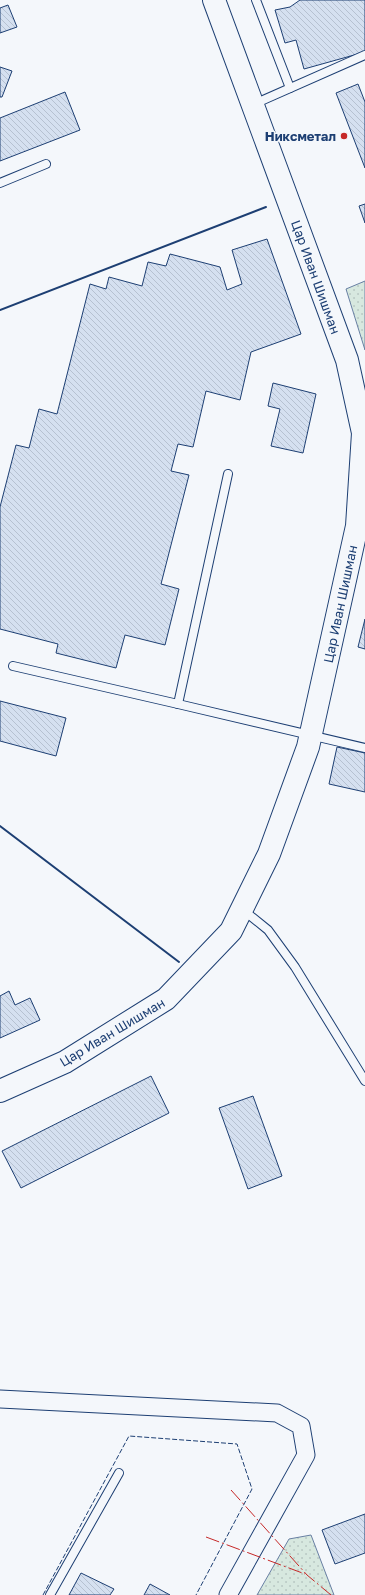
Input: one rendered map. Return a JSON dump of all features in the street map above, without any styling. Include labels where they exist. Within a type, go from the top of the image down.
[{"type":"main road","name":"Цар Иван Шишман","points":[[0,1091],[65,1062],[166,999],[231,931],[268,854],[308,748],[357,526],[363,433],[347,360],[254,104],[214,0]]},
{"type":"street","points":[[0,1399],[277,1413],[301,1426],[306,1455],[228,1595]]},
{"type":"lane","points":[[256,0],[290,88]]},
{"type":"lane","points":[[254,104],[365,56]]},
{"type":"lane","points":[[0,183],[46,164]]},
{"type":"lane","points":[[178,704],[228,474]]},
{"type":"lane","points":[[13,666],[365,748]]},
{"type":"lane","points":[[242,909],[268,930],[295,967],[365,1081]]},
{"type":"lane","points":[[50,1595],[119,1473]]},
{"type":"shaded area","points":[[365,281],[365,350],[346,289]]},
{"type":"shaded area","points":[[311,1535],[334,1595],[257,1595],[289,1539]]},
{"type":"building","points":[[300,0],[365,0],[365,52],[304,69],[296,40],[285,43],[275,10],[290,7]]},
{"type":"building","points":[[8,5],[17,27],[0,33],[0,8]]},
{"type":"building","points":[[0,67],[12,71],[2,97],[0,97]]},
{"type":"building","points":[[358,84],[365,102],[365,168],[336,93]]},
{"type":"building","points":[[65,92],[80,130],[0,161],[0,118]]},
{"type":"building","points":[[365,204],[365,223],[359,206]]},
{"type":"building","points":[[267,239],[301,334],[251,352],[240,400],[206,391],[193,447],[178,444],[171,471],[189,475],[161,584],[179,589],[165,645],[125,635],[116,668],[56,653],[58,644],[0,629],[0,507],[16,445],[29,448],[39,409],[57,414],[90,284],[106,289],[109,277],[142,286],[148,262],[166,266],[170,254],[220,267],[227,290],[242,284],[232,250]]},
{"type":"building","points":[[273,383],[316,394],[303,453],[271,446],[280,409],[268,406]]},
{"type":"building","points":[[365,619],[365,649],[358,647]]},
{"type":"building","points":[[0,701],[66,718],[56,756],[0,741]]},
{"type":"building","points":[[337,747],[365,753],[365,792],[329,784]]},
{"type":"building","points":[[9,991],[15,1005],[30,998],[40,1020],[0,1038],[0,996]]},
{"type":"building","points":[[151,1076],[169,1113],[21,1188],[2,1151]]},
{"type":"building","points":[[253,1096],[282,1176],[248,1189],[219,1108]]},
{"type":"building","points":[[365,1514],[365,1553],[335,1564],[322,1530]]},
{"type":"building","points":[[81,1573],[114,1589],[110,1595],[69,1595]]},
{"type":"building","points":[[150,1584],[170,1595],[144,1595]]},
{"type":"fence","points":[[43,1595],[129,1436],[237,1444],[252,1489],[196,1595]]},
{"type":"wall","points":[[0,310],[266,207]]},
{"type":"wall","points":[[0,826],[179,962]]},
{"type":"power","points":[[231,1490],[307,1575],[331,1595]]},
{"type":"power","points":[[206,1537],[305,1574]]},
{"type":"place","name":"Никсметал","points":[[344,136]]}]
